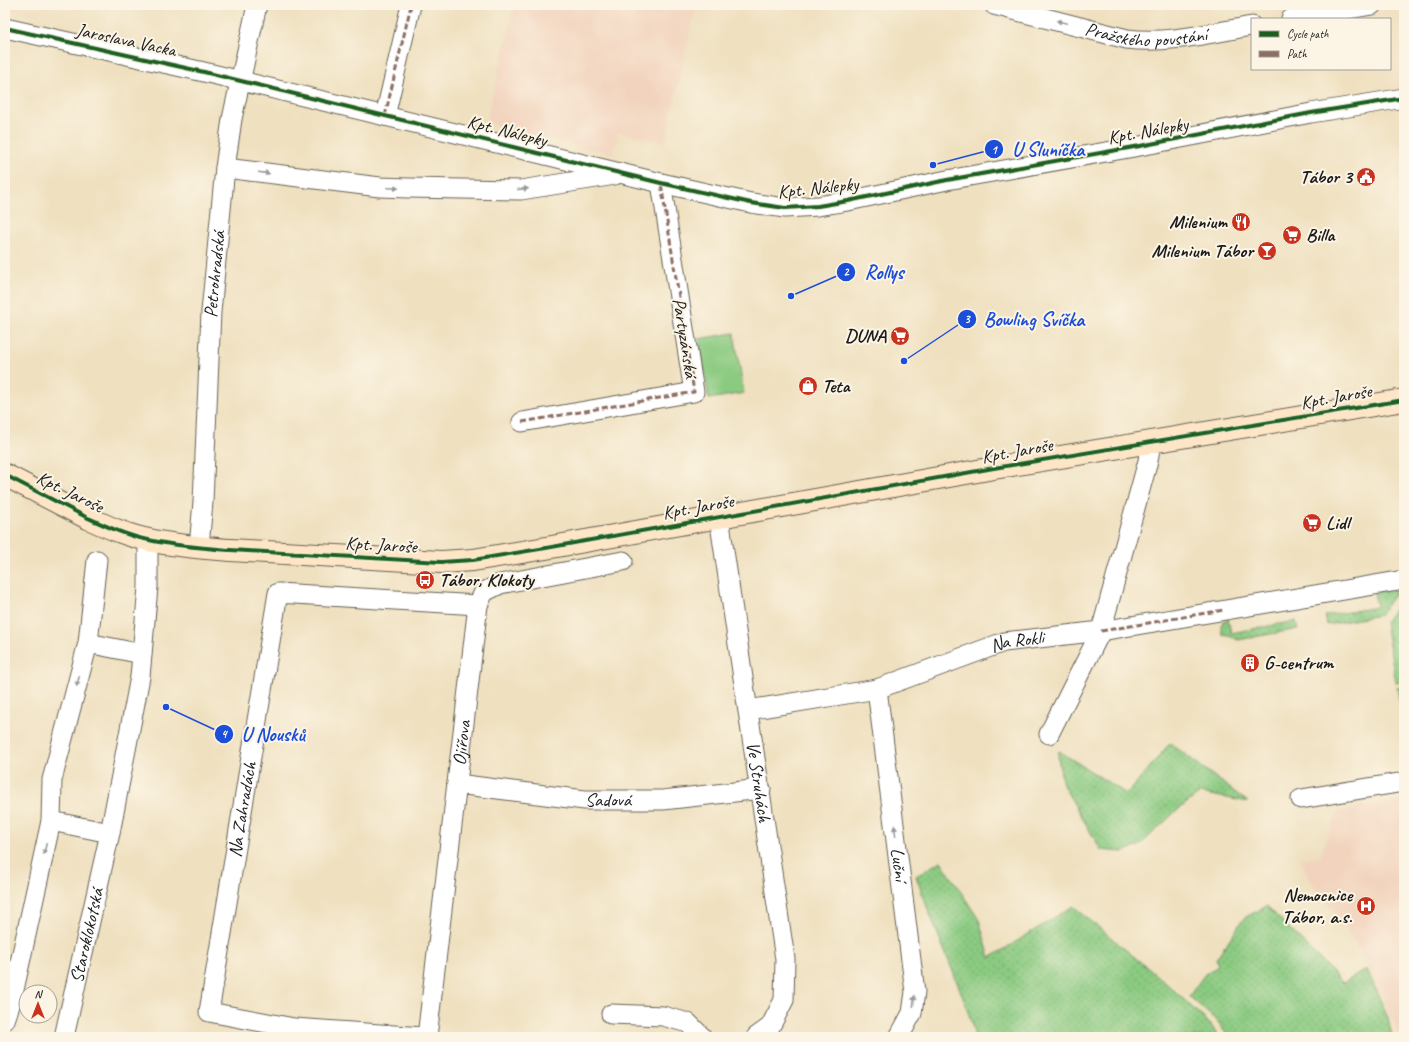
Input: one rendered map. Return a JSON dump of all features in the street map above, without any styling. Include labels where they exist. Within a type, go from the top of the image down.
[{"type":"street","name":"Petrohradská","points":[[199,547],[203,494],[211,312],[225,168],[232,119],[257,5]]},
{"type":"street","points":[[385,116],[411,5]]},
{"type":"street","name":"Pražského povstání","points":[[994,5],[1127,39],[1144,41],[1192,37],[1251,26]]},
{"type":"street","points":[[1297,18],[1372,5]]},
{"type":"street","name":"Jaroslava Vacka","points":[[5,28],[240,81]]},
{"type":"street","name":"Kpt. Nálepky","points":[[240,81],[661,183],[766,206],[785,208],[848,201],[946,180],[1062,161],[1311,113],[1404,98]]},
{"type":"street","name":"Kpt. Nálepky","points":[[225,168],[380,187],[521,190],[624,174]]},
{"type":"street","name":"Partyzánská","points":[[522,422],[694,392],[661,183]]},
{"type":"street","name":"Kpt. Jaroše","points":[[5,475],[100,523],[120,532],[148,540],[199,547],[447,562],[488,558],[1001,467],[1404,400]]},
{"type":"street","points":[[1049,734],[1101,630],[1148,461],[1151,442]]},
{"type":"street","name":"Ve Struhách","points":[[719,517],[785,959],[784,1000],[770,1027],[756,1037]]},
{"type":"street","name":"Staroklokotská","points":[[64,1037],[110,833],[140,677],[148,588],[148,540]]},
{"type":"street","points":[[5,1020],[12,999],[51,821],[52,780],[88,643],[97,560]]},
{"type":"street","name":"Ojířova","points":[[427,1037],[478,605],[484,592],[500,584],[623,561]]},
{"type":"street","name":"Na Rokli","points":[[748,710],[878,689],[1004,642],[1101,630],[1404,580]]},
{"type":"street","name":"Na Zahradách","points":[[423,1037],[294,1028],[209,1012],[278,593],[478,605]]},
{"type":"street","points":[[88,643],[142,654]]},
{"type":"street","name":"Luční","points":[[878,689],[915,992],[912,1013],[899,1037]]},
{"type":"street","points":[[1300,799],[1404,782]]},
{"type":"street","name":"Sadová","points":[[457,784],[585,800],[663,800],[760,789]]},
{"type":"street","points":[[51,821],[110,833]]},
{"type":"street","points":[[611,1014],[663,1016],[688,1024],[702,1037]]},
{"type":"shaded area","points":[[515,5],[696,5],[665,142],[618,132],[613,154],[486,123]]},
{"type":"shaded area","name":"Nemocnice Tábor, a.s.","points":[[1404,799],[1404,1037],[1399,1037],[1366,961],[1341,920],[1317,892],[1300,859],[1320,855],[1338,812]]},
{"type":"green space","points":[[734,333],[744,393],[709,399],[699,339]]},
{"type":"green space","points":[[1385,590],[1396,592],[1380,615],[1327,625],[1325,616],[1377,607],[1374,592]]},
{"type":"green space","points":[[1403,597],[1404,615],[1395,617],[1404,668],[1404,681],[1396,683],[1385,622]]},
{"type":"green space","points":[[1228,618],[1231,633],[1296,621],[1298,629],[1238,640],[1229,635],[1222,634],[1221,625]]},
{"type":"green space","points":[[1404,687],[1404,722],[1397,688]]},
{"type":"green space","points":[[1170,743],[1248,802],[1200,793],[1175,812],[1139,846],[1122,852],[1101,850],[1063,785],[1058,757],[1059,751],[1125,793],[1131,790]]},
{"type":"green space","points":[[941,861],[979,920],[990,958],[1073,906],[1167,984],[1211,1025],[1218,1037],[975,1037],[965,1002],[916,876]]},
{"type":"green space","points":[[1267,906],[1343,983],[1367,969],[1388,1018],[1392,1037],[1228,1037],[1219,1023],[1189,996],[1205,974],[1218,966],[1216,959],[1244,918]]},
{"type":"marked path","points":[[385,116],[411,5]]},
{"type":"marked path","points":[[522,422],[694,392],[661,183]]},
{"type":"marked path","points":[[1101,631],[1224,610]]},
{"type":"cycle path","points":[[5,28],[204,72],[661,183],[751,203],[785,208],[818,206],[848,201],[947,180],[1140,146],[1311,113],[1404,98]]},
{"type":"cycle path","points":[[5,475],[101,524],[133,536],[159,542],[230,550],[441,562],[473,560],[546,548],[994,468],[1404,400]]},
{"type":"place","name":"U Sluníčka","points":[[933,165]]},
{"type":"place","name":"Tábor 3","points":[[1366,177]]},
{"type":"place","name":"Milenium","points":[[1241,222]]},
{"type":"place","name":"Billa","points":[[1292,235]]},
{"type":"place","name":"Milenium Tábor","points":[[1267,251]]},
{"type":"place","name":"Rollys","points":[[791,296]]},
{"type":"place","name":"DUNA","points":[[900,336]]},
{"type":"place","name":"Bowling Svíčka","points":[[904,361]]},
{"type":"place","name":"Teta","points":[[808,386]]},
{"type":"place","name":"Lidl","points":[[1312,523]]},
{"type":"place","name":"Tábor, Klokoty","points":[[425,580]]},
{"type":"place","name":"G-centrum","points":[[1250,663]]},
{"type":"place","name":"U Nousků","points":[[166,707]]},
{"type":"place","name":"Nemocnice Tábor, a.s.","points":[[1366,906]]}]
